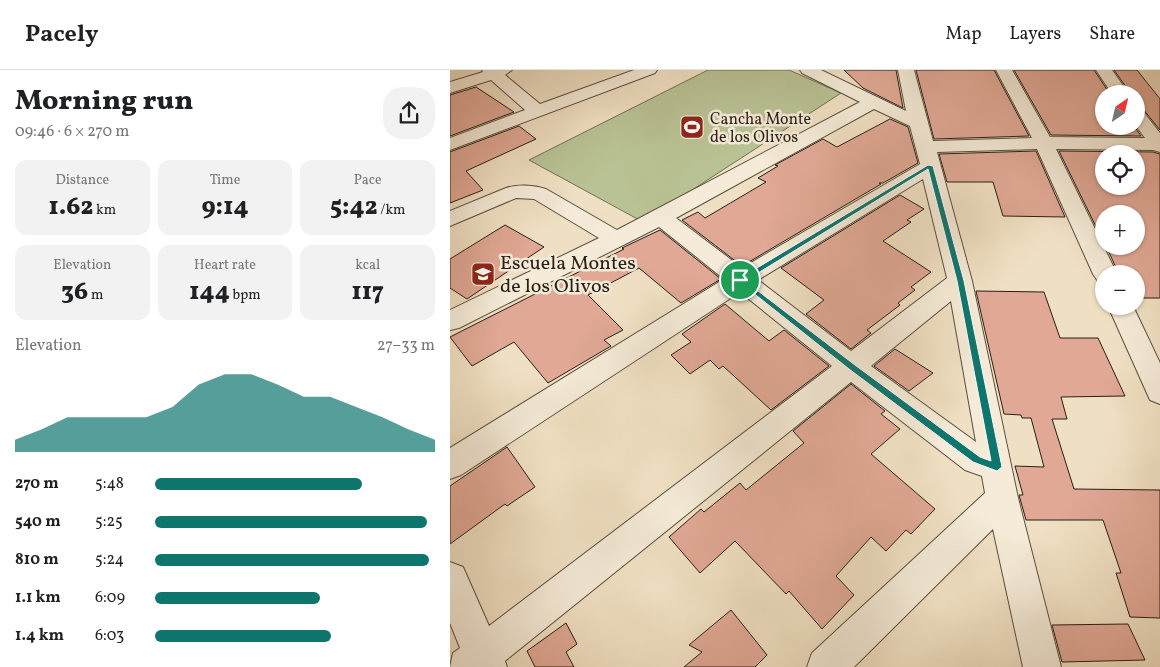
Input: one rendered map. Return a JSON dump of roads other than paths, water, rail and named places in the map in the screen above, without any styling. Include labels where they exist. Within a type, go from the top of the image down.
[{"type":"street","points":[[450,144],[537,110],[649,70]]},
{"type":"street","points":[[808,70],[918,123]]},
{"type":"street","points":[[906,70],[918,123],[960,281],[999,482],[1042,667]]},
{"type":"street","points":[[1004,70],[1044,143],[1101,265]]},
{"type":"street","points":[[1104,70],[1115,85]]},
{"type":"street","points":[[450,88],[496,71],[537,110]]},
{"type":"street","points":[[450,321],[661,217],[875,101]]},
{"type":"street","points":[[1145,126],[1160,145]]},
{"type":"street","points":[[450,465],[740,280],[928,157],[1044,143],[1160,145]]},
{"type":"street","points":[[450,219],[513,192],[539,193],[616,239]]},
{"type":"street","points":[[661,217],[852,367],[976,460],[999,482]]},
{"type":"street","points":[[450,580],[479,663],[960,281]]},
{"type":"street","points":[[1124,315],[1160,392]]},
{"type":"street","points":[[826,667],[999,482]]},
{"type":"place","name":"Cancha Monte de los Olivos","points":[[692,127]]},
{"type":"place","name":"Escuela Montes de los Olivos","points":[[483,274]]}]
